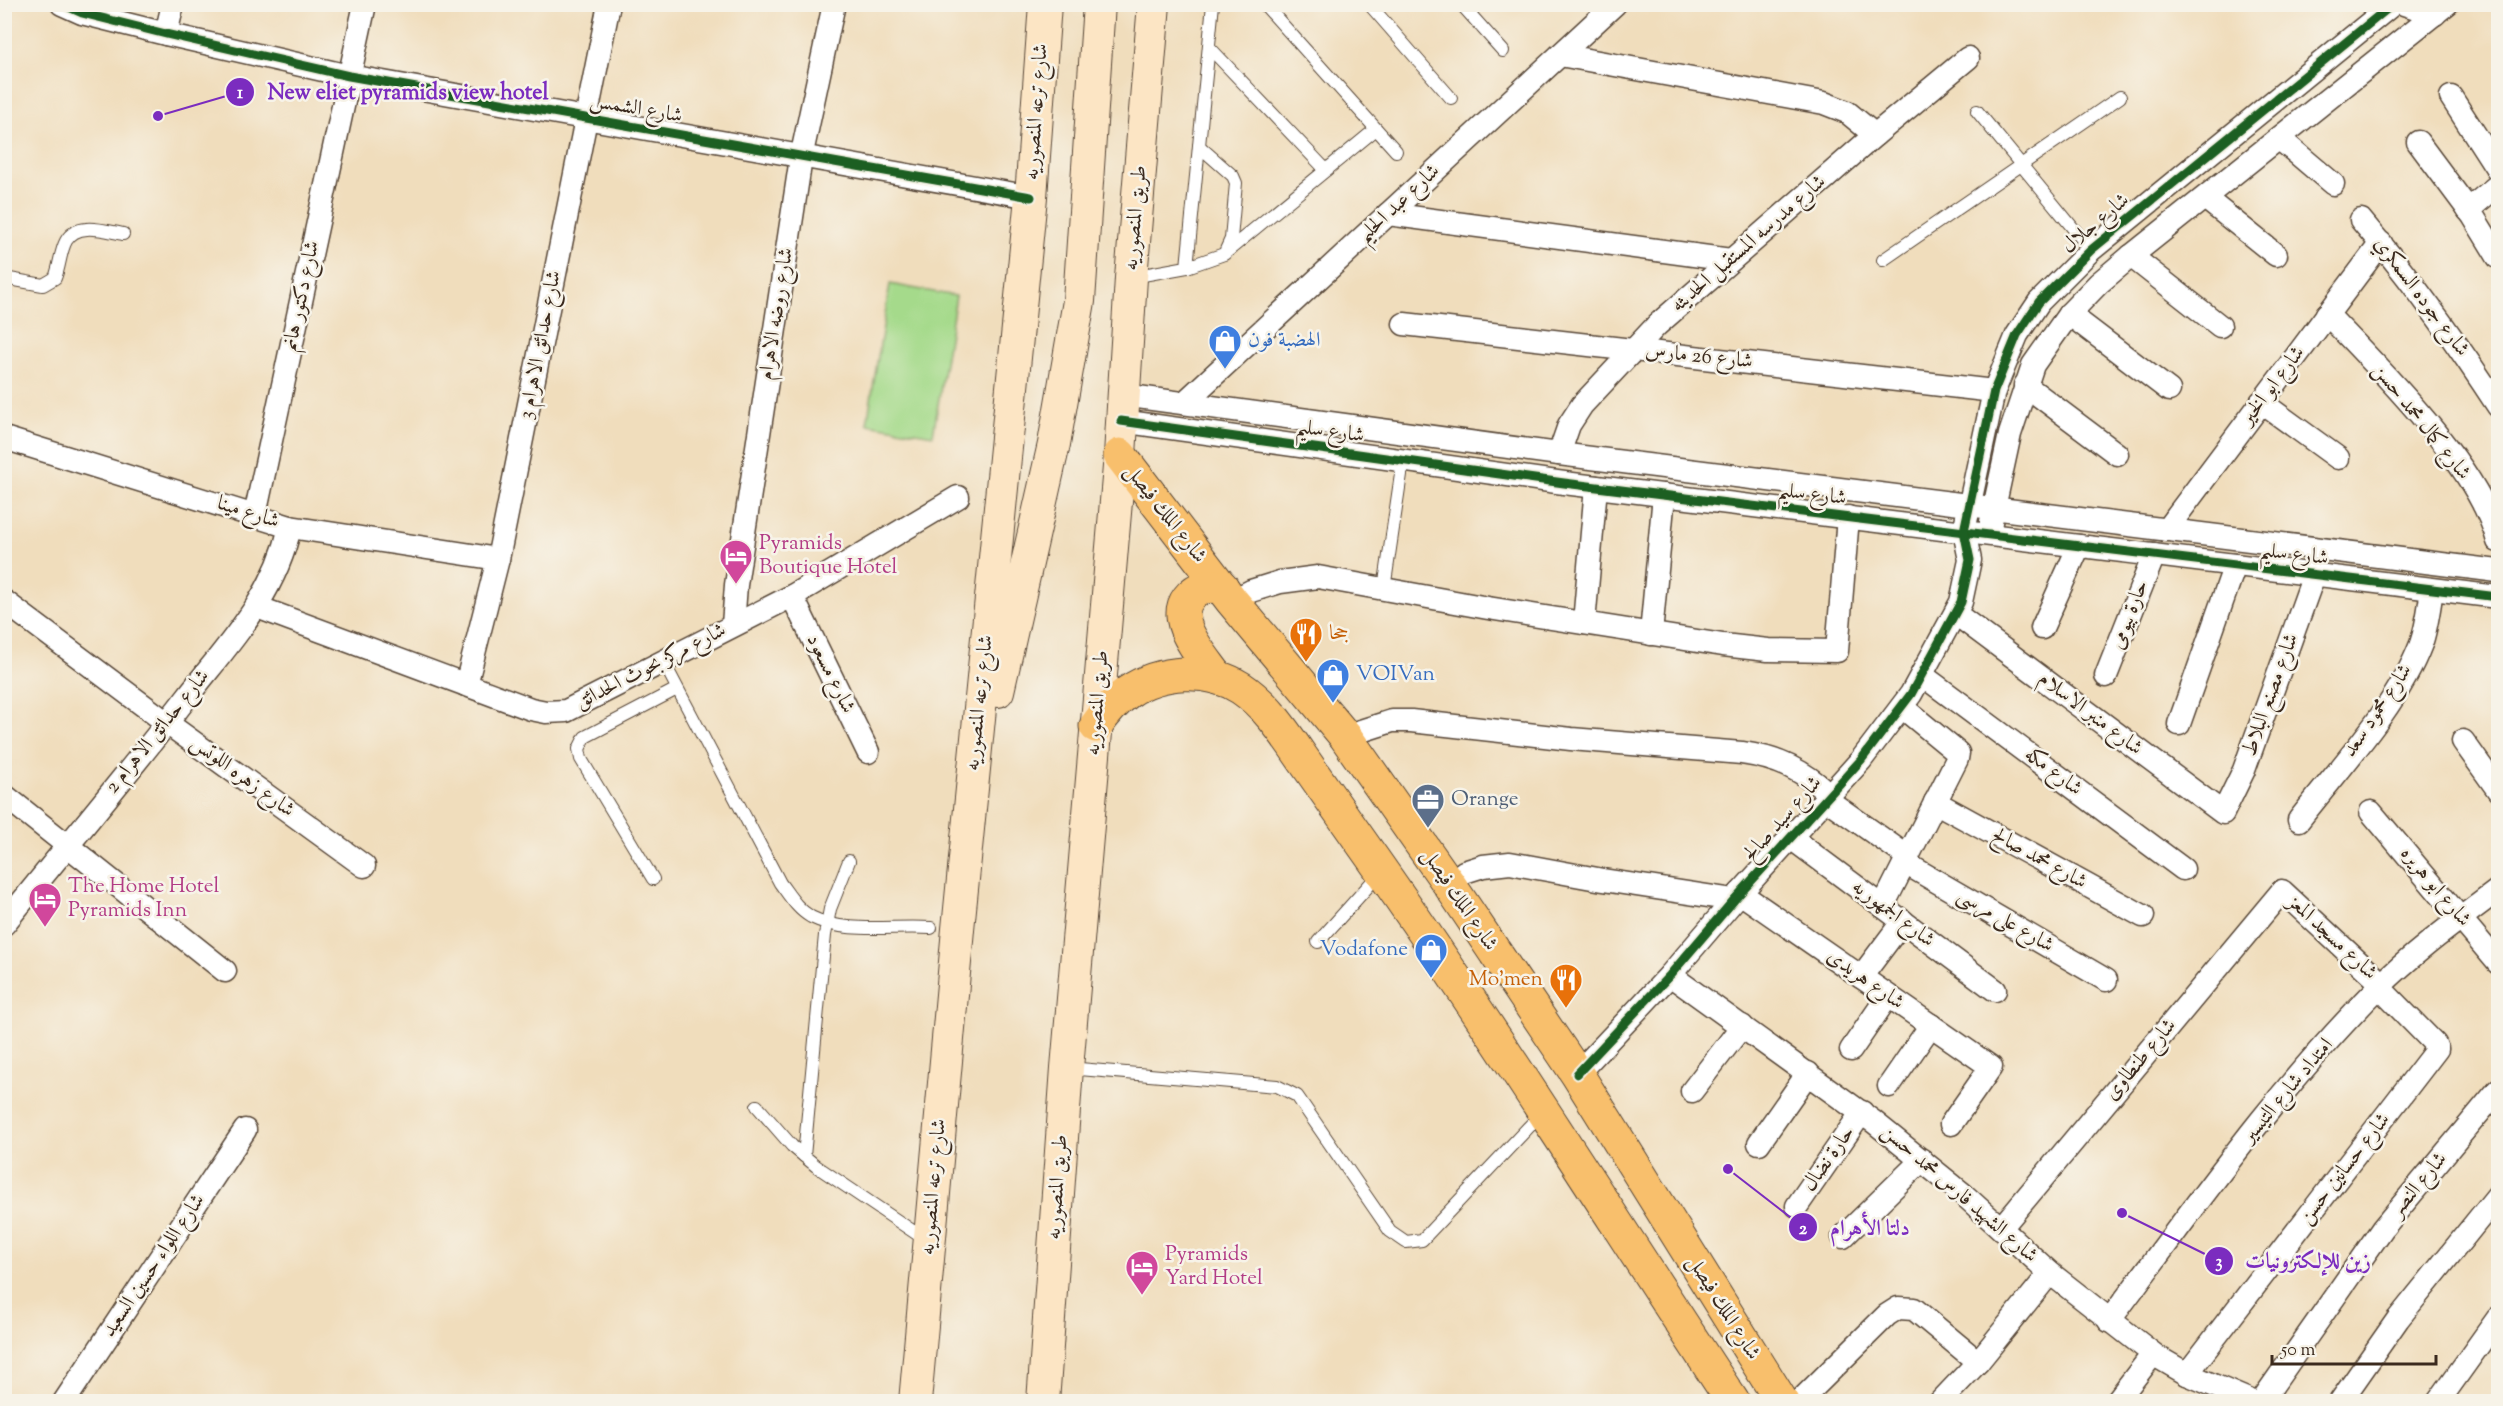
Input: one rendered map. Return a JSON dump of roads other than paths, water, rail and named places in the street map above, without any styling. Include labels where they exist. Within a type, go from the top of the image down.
[{"type":"main road","name":"شارع ترعه المنصوريه","points":[[915,1401],[976,749],[1031,197],[1045,4]]},
{"type":"main road","points":[[976,749],[998,693],[1067,378],[1079,301],[1086,224],[1099,4]]},
{"type":"main road","name":"طريق المنصوريه","points":[[1043,1401],[1067,1068],[1120,455],[1131,278],[1154,4]]},
{"type":"main road","name":"شارع الملك فيصل","points":[[1120,455],[1227,594],[1345,736],[1449,884],[1577,1074],[1782,1401]]},
{"type":"main road","points":[[1218,678],[1188,632],[1183,616],[1186,601],[1198,589],[1214,585],[1227,594]]},
{"type":"main road","name":"شارع الملك فيصل","points":[[1096,726],[1119,699],[1148,681],[1171,675],[1194,674],[1218,678],[1240,687],[1259,701],[1288,737],[1382,871],[1733,1401]]},
{"type":"street","name":"شارع الشمس","points":[[62,4],[82,13],[349,76],[1031,197]]},
{"type":"street","points":[[166,34],[173,4]]},
{"type":"street","name":"شارع دكتور هانم","points":[[255,515],[365,4]]},
{"type":"street","name":"شارع حدائق الاهرام 3","points":[[466,685],[498,559],[609,4]]},
{"type":"street","name":"شارع روضه الاهرام","points":[[734,625],[736,585],[801,158],[834,4]]},
{"type":"street","name":"شارع عبد الحليم","points":[[1184,404],[1614,4]]},
{"type":"street","name":"شارع جلال","points":[[1970,560],[1964,531],[1994,391],[2017,335],[2028,319],[2065,274],[2091,250],[2393,4]]},
{"type":"street","points":[[2403,4],[2441,9]]},
{"type":"street","points":[[1970,560],[1988,534],[2010,434],[2033,364],[2069,314],[2099,283],[2441,9]]},
{"type":"street","points":[[1560,55],[1824,103],[1847,112],[1875,135]]},
{"type":"street","name":"شارع مدرسه المستقبل الحديثه","points":[[1559,454],[1569,425],[1582,405],[1657,325],[1875,135],[1968,58]]},
{"type":"street","points":[[2451,97],[2499,170]]},
{"type":"street","points":[[2280,139],[2333,184]]},
{"type":"street","points":[[2418,142],[2499,257]]},
{"type":"street","points":[[2468,210],[2499,185]]},
{"type":"street","points":[[2205,198],[2276,255]]},
{"type":"street","points":[[1389,214],[1731,260]]},
{"type":"street","name":"شارع جوده السمكري","points":[[2361,220],[2408,275],[2446,326],[2499,406]]},
{"type":"street","name":"شارع ابو الخير","points":[[2166,530],[2381,243]]},
{"type":"street","points":[[2132,256],[2220,326]]},
{"type":"street","points":[[2069,314],[2169,390]]},
{"type":"street","name":"شارع كمال محمد حسن","points":[[2327,314],[2403,395],[2446,447],[2486,507],[2499,541]]},
{"type":"street","name":"شارع 26 مارس","points":[[1404,324],[1994,391]]},
{"type":"street","points":[[2025,385],[2117,454]]},
{"type":"street","points":[[2261,402],[2338,458]]},
{"type":"street","name":"شارع سليم","points":[[1122,408],[1184,404],[1968,506],[2499,571]]},
{"type":"street","name":"شارع سليم","points":[[1122,408],[1403,461],[1596,487],[2499,597]]},
{"type":"street","name":"شارع مينا","points":[[4,438],[290,527],[498,559]]},
{"type":"street","points":[[1584,623],[1596,487]]},
{"type":"street","points":[[1651,634],[1664,495]]},
{"type":"street","name":"شارع مركز بحوث الحدائق","points":[[257,607],[531,709],[546,712],[566,711],[792,596],[958,497]]},
{"type":"street","points":[[1227,594],[1251,591],[1280,582],[1318,577],[1651,634],[1768,650],[1837,651],[1848,517]]},
{"type":"street","name":"شارع حدائق الاهرام 2","points":[[4,924],[167,723],[257,607],[278,569],[290,527]]},
{"type":"street","points":[[2042,628],[2079,546]]},
{"type":"street","name":"حارة بيومى","points":[[2106,676],[2154,555]]},
{"type":"street","name":"شارع سيد صالح","points":[[1577,1074],[1670,975],[1737,897],[1862,760],[1902,707],[1956,614],[1961,602],[1970,560]]},
{"type":"street","points":[[2180,724],[2235,565]]},
{"type":"street","name":"شارع مصنع البلاط","points":[[2223,813],[2244,770],[2314,575]]},
{"type":"street","name":"شارع محمود سعد","points":[[2299,820],[2386,708],[2407,675],[2421,642],[2432,590]]},
{"type":"street","name":"شارع مسعود","points":[[792,596],[868,752]]},
{"type":"street","name":"شارع زهره اللوتس","points":[[4,601],[364,866]]},
{"type":"street","name":"شارع منبر الاسلام","points":[[1956,614],[2223,813]]},
{"type":"street","name":"شارع مكه","points":[[1922,675],[2183,869]]},
{"type":"street","points":[[1883,906],[1958,753],[1902,707]]},
{"type":"street","name":"شارع على مرسى","points":[[1345,736],[1392,721],[1411,721],[1571,739],[1766,756],[1790,765],[1812,778],[1828,797],[1906,860],[2106,980]]},
{"type":"street","points":[[2463,741],[2495,778]]},
{"type":"street","points":[[4,795],[225,971]]},
{"type":"street","name":"شارع محمد صالح","points":[[1935,802],[2143,916]]},
{"type":"street","name":"شارع ابو هريره","points":[[2371,812],[2499,963]]},
{"type":"street","name":"شارع الجمهوريه","points":[[1791,838],[1995,990]]},
{"type":"street","points":[[1449,884],[1464,872],[1482,866],[1510,863],[1613,882],[1737,897]]},
{"type":"street","name":"امتداد شارع التيسير","points":[[2109,1321],[2208,1189],[2295,1080],[2381,985],[2415,953],[2499,890]]},
{"type":"street","name":"شارع مسجد المعز","points":[[2282,891],[2381,985],[2435,1044],[2436,1050]]},
{"type":"street","name":"شارع طنطاوى","points":[[2001,1228],[2282,891]]},
{"type":"street","name":"شارع هريدى","points":[[1737,897],[1861,977],[1991,1067],[1950,1124]]},
{"type":"street","points":[[1861,977],[1904,921]]},
{"type":"street","name":"شارع الشهيد فارس محمد حسن","points":[[1670,975],[1862,1112],[1922,1160],[2050,1273],[2153,1354],[2187,1374],[2253,1401]]},
{"type":"street","points":[[1851,1050],[1888,996]]},
{"type":"street","points":[[1889,1086],[1931,1025]]},
{"type":"street","points":[[1692,1092],[1742,1026]]},
{"type":"street","name":"شارع حسانين حسن","points":[[2187,1374],[2436,1050]]},
{"type":"street","points":[[1759,1143],[1808,1073]]},
{"type":"street","name":"شارع النصر","points":[[2261,1401],[2383,1228],[2499,1090]]},
{"type":"street","name":"حارة نضال","points":[[1797,1206],[1862,1112]]},
{"type":"street","name":"شارع اللواء حسين السعيد","points":[[64,1401],[245,1130]]},
{"type":"street","points":[[1843,1237],[1922,1160]]},
{"type":"street","points":[[2340,1401],[2398,1320],[2499,1195]]},
{"type":"street","points":[[1940,1401],[1978,1362],[2050,1273]]},
{"type":"street","points":[[1799,1401],[1887,1315],[1898,1308],[1914,1309],[1978,1362]]},
{"type":"street","points":[[2438,1401],[2497,1323]]},
{"type":"street","points":[[2116,1401],[2153,1354]]},
{"type":"lane","points":[[1187,267],[1213,4]]},
{"type":"lane","points":[[1264,4],[1396,151]]},
{"type":"lane","points":[[1369,4],[1452,98]]},
{"type":"lane","points":[[1461,4],[1503,51]]},
{"type":"lane","points":[[1209,47],[1326,170]]},
{"type":"lane","points":[[1883,260],[2120,97]]},
{"type":"lane","points":[[1977,111],[2091,250]]},
{"type":"lane","points":[[1131,278],[1187,267],[1224,254],[1376,129]]},
{"type":"lane","points":[[1199,146],[1233,176],[1237,189],[1231,239],[1224,254]]},
{"type":"lane","points":[[4,278],[43,285],[55,278],[66,242],[75,232],[89,229],[123,234]]},
{"type":"lane","points":[[1384,589],[1403,461]]},
{"type":"lane","points":[[663,661],[780,883],[797,906],[810,916],[843,926],[931,928]]},
{"type":"lane","points":[[653,879],[581,759],[579,749],[585,737],[677,689]]},
{"type":"lane","points":[[804,1156],[827,922],[849,861]]},
{"type":"lane","points":[[1318,942],[1382,871]]},
{"type":"lane","points":[[1067,1068],[1277,1086],[1297,1096],[1390,1232],[1406,1242],[1422,1240],[1543,1113]]},
{"type":"lane","points":[[757,1106],[782,1135],[828,1176],[929,1243]]},
{"type":"place","name":"New eliet pyramids view hotel","points":[[158,116]]},
{"type":"place","name":"الهضبة فون","points":[[1225,370]]},
{"type":"place","name":"Pyramids Boutique Hotel","points":[[736,585]]},
{"type":"place","name":"جحا","points":[[1306,663]]},
{"type":"place","name":"VOIVan","points":[[1333,704]]},
{"type":"place","name":"Orange","points":[[1428,829]]},
{"type":"place","name":"The Home Hotel Pyramids Inn","points":[[45,928]]},
{"type":"place","name":"Vodafone","points":[[1431,979]]},
{"type":"place","name":"Mo'men","points":[[1566,1009]]},
{"type":"place","name":"دلتا الأهرام","points":[[1728,1169]]},
{"type":"place","name":"زين للإلكترونيات","points":[[2122,1213]]},
{"type":"place","name":"Pyramids Yard Hotel","points":[[1142,1296]]}]
